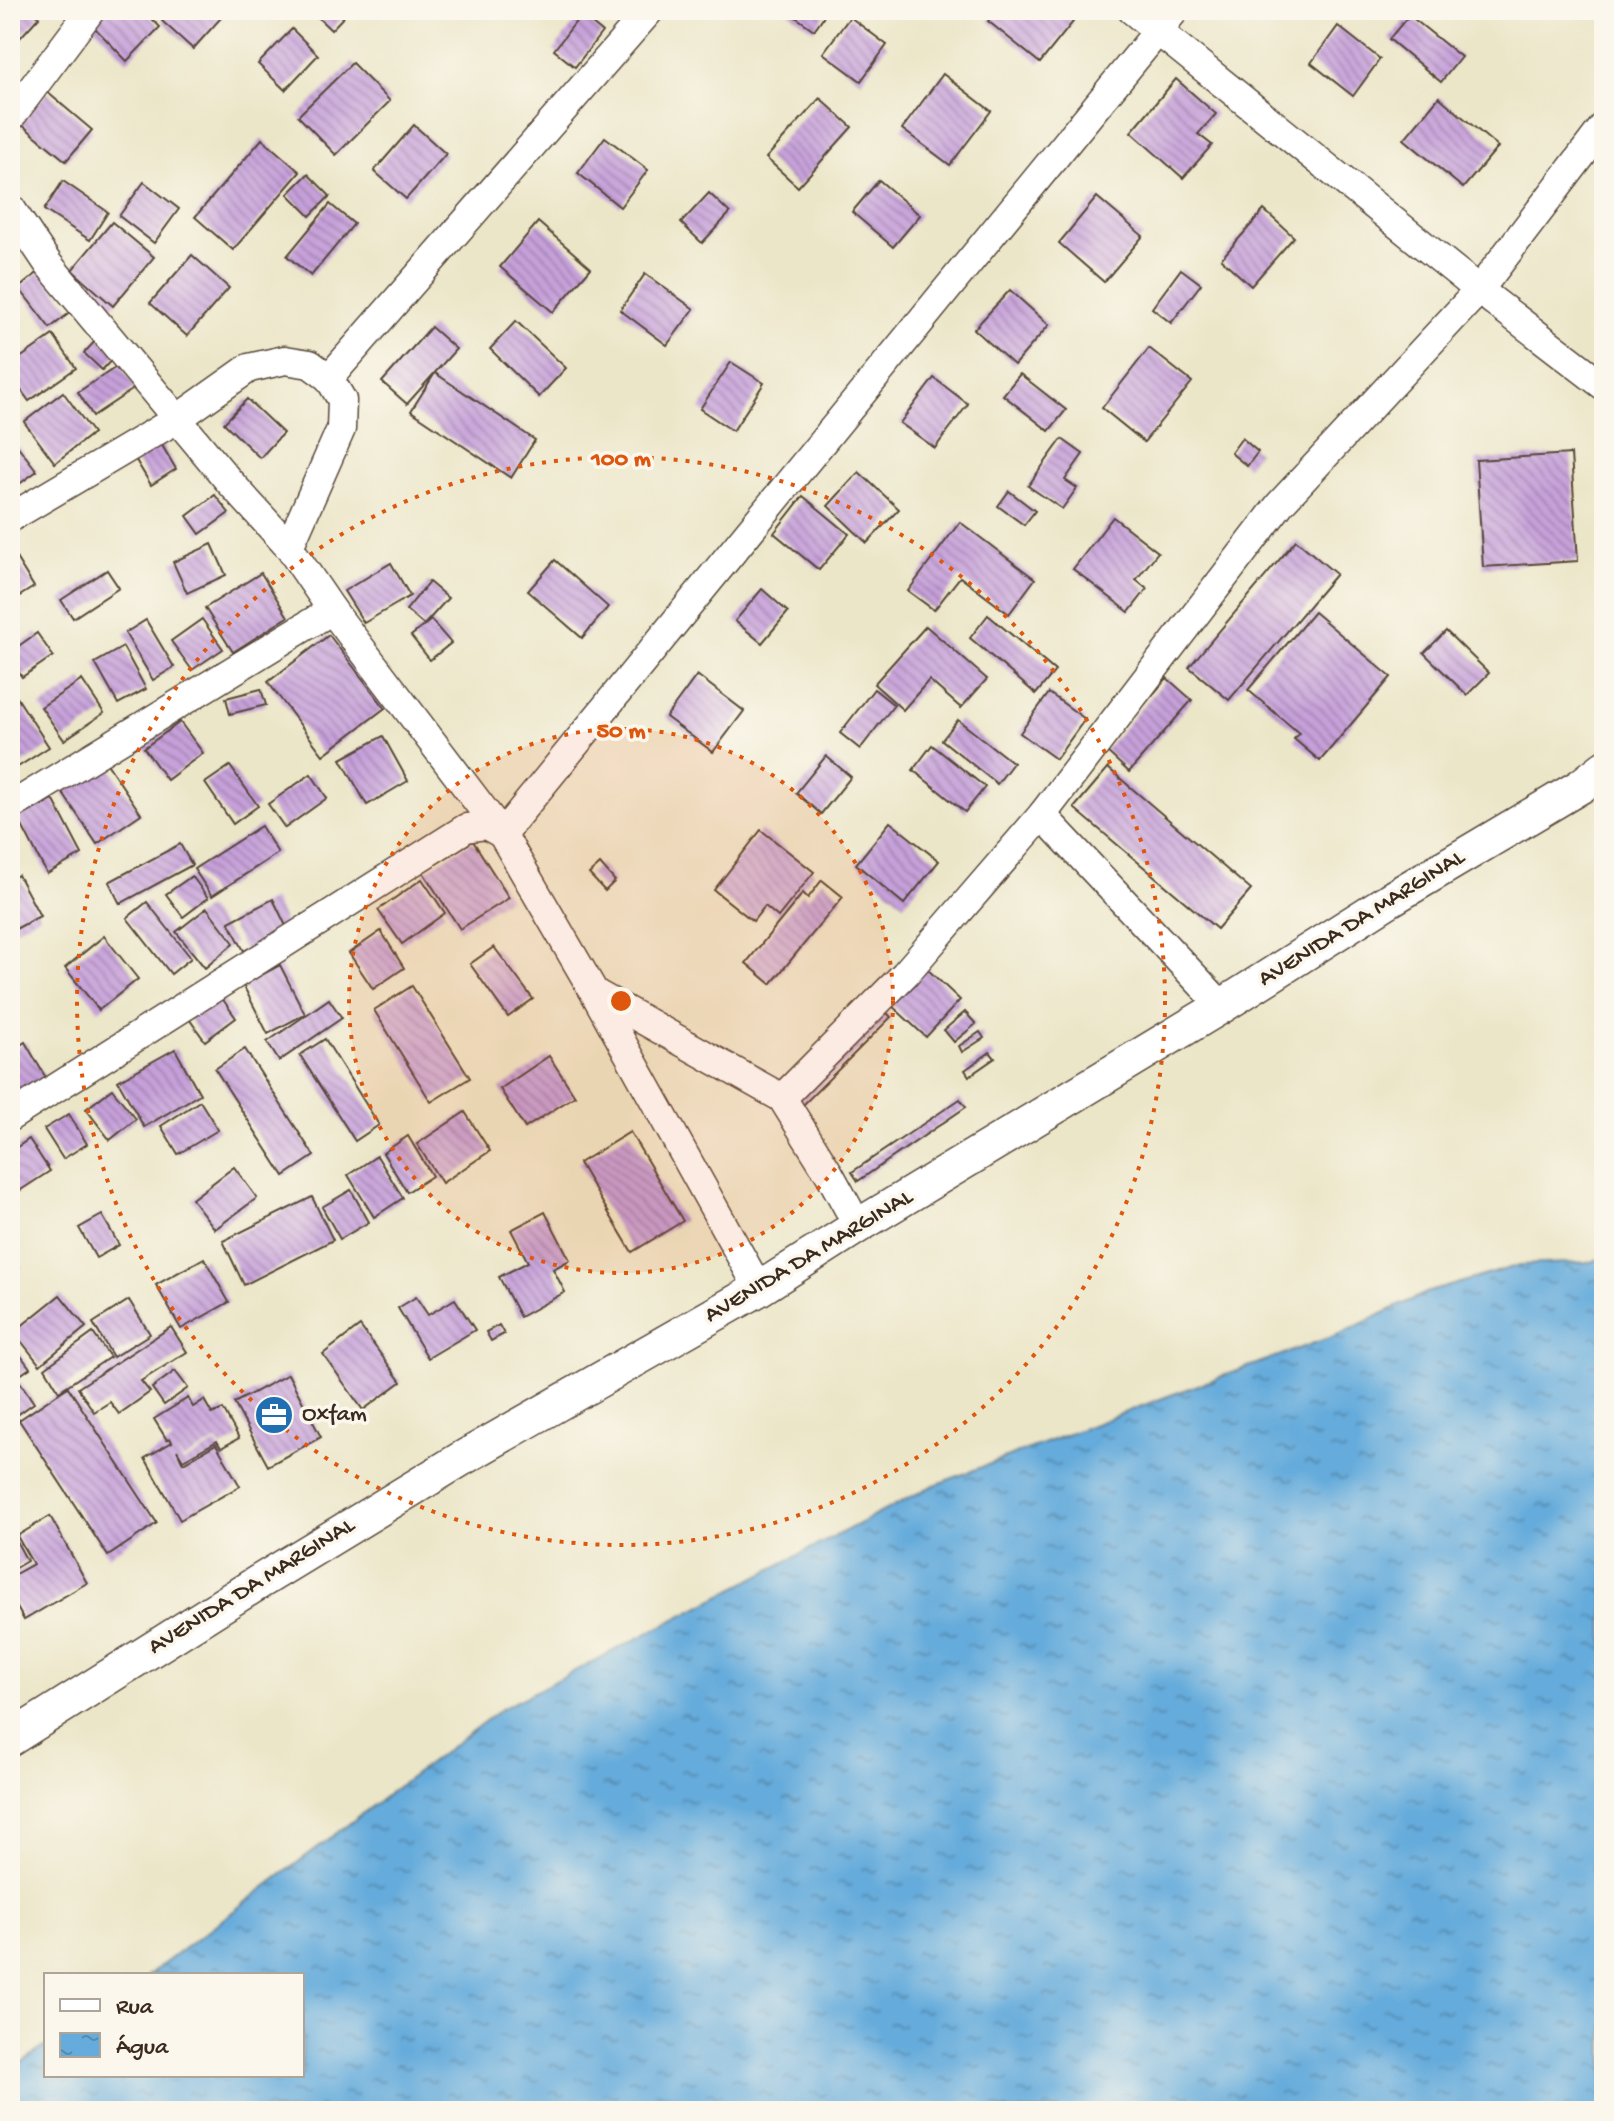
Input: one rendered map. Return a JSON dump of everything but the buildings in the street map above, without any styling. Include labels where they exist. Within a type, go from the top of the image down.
[{"type":"street","points":[[10,118],[91,10]]},
{"type":"street","points":[[329,378],[650,10]]},
{"type":"street","points":[[1132,10],[1166,21],[1479,290],[1604,386]]},
{"type":"street","points":[[502,834],[1166,21]]},
{"type":"street","points":[[782,1098],[905,974],[1042,815],[1280,504],[1479,290],[1604,126]]},
{"type":"street","points":[[10,207],[49,265],[289,547],[332,610],[502,834],[759,1289]]},
{"type":"street","points":[[10,518],[177,419],[249,368],[285,360],[310,364],[329,378],[342,400],[341,429],[289,547]]},
{"type":"street","points":[[10,807],[332,610]]},
{"type":"street","name":"AVENIDA DA MARGINAL","points":[[10,1739],[461,1459],[759,1289],[1222,1006],[1389,900],[1581,786],[1604,768]]},
{"type":"street","points":[[1042,815],[1222,1006]]},
{"type":"street","points":[[10,1117],[466,828],[486,825],[502,834]]},
{"type":"street","points":[[594,992],[782,1098],[858,1226]]},
{"type":"water","points":[[1604,1256],[1604,2111],[10,2111],[10,2070],[44,2047],[44,2077],[304,2077],[304,1973],[152,1973],[501,1709],[932,1486],[1342,1333],[1426,1293],[1520,1265],[1592,1262]]},
{"type":"place","name":"Oxfam","points":[[274,1415]]}]
